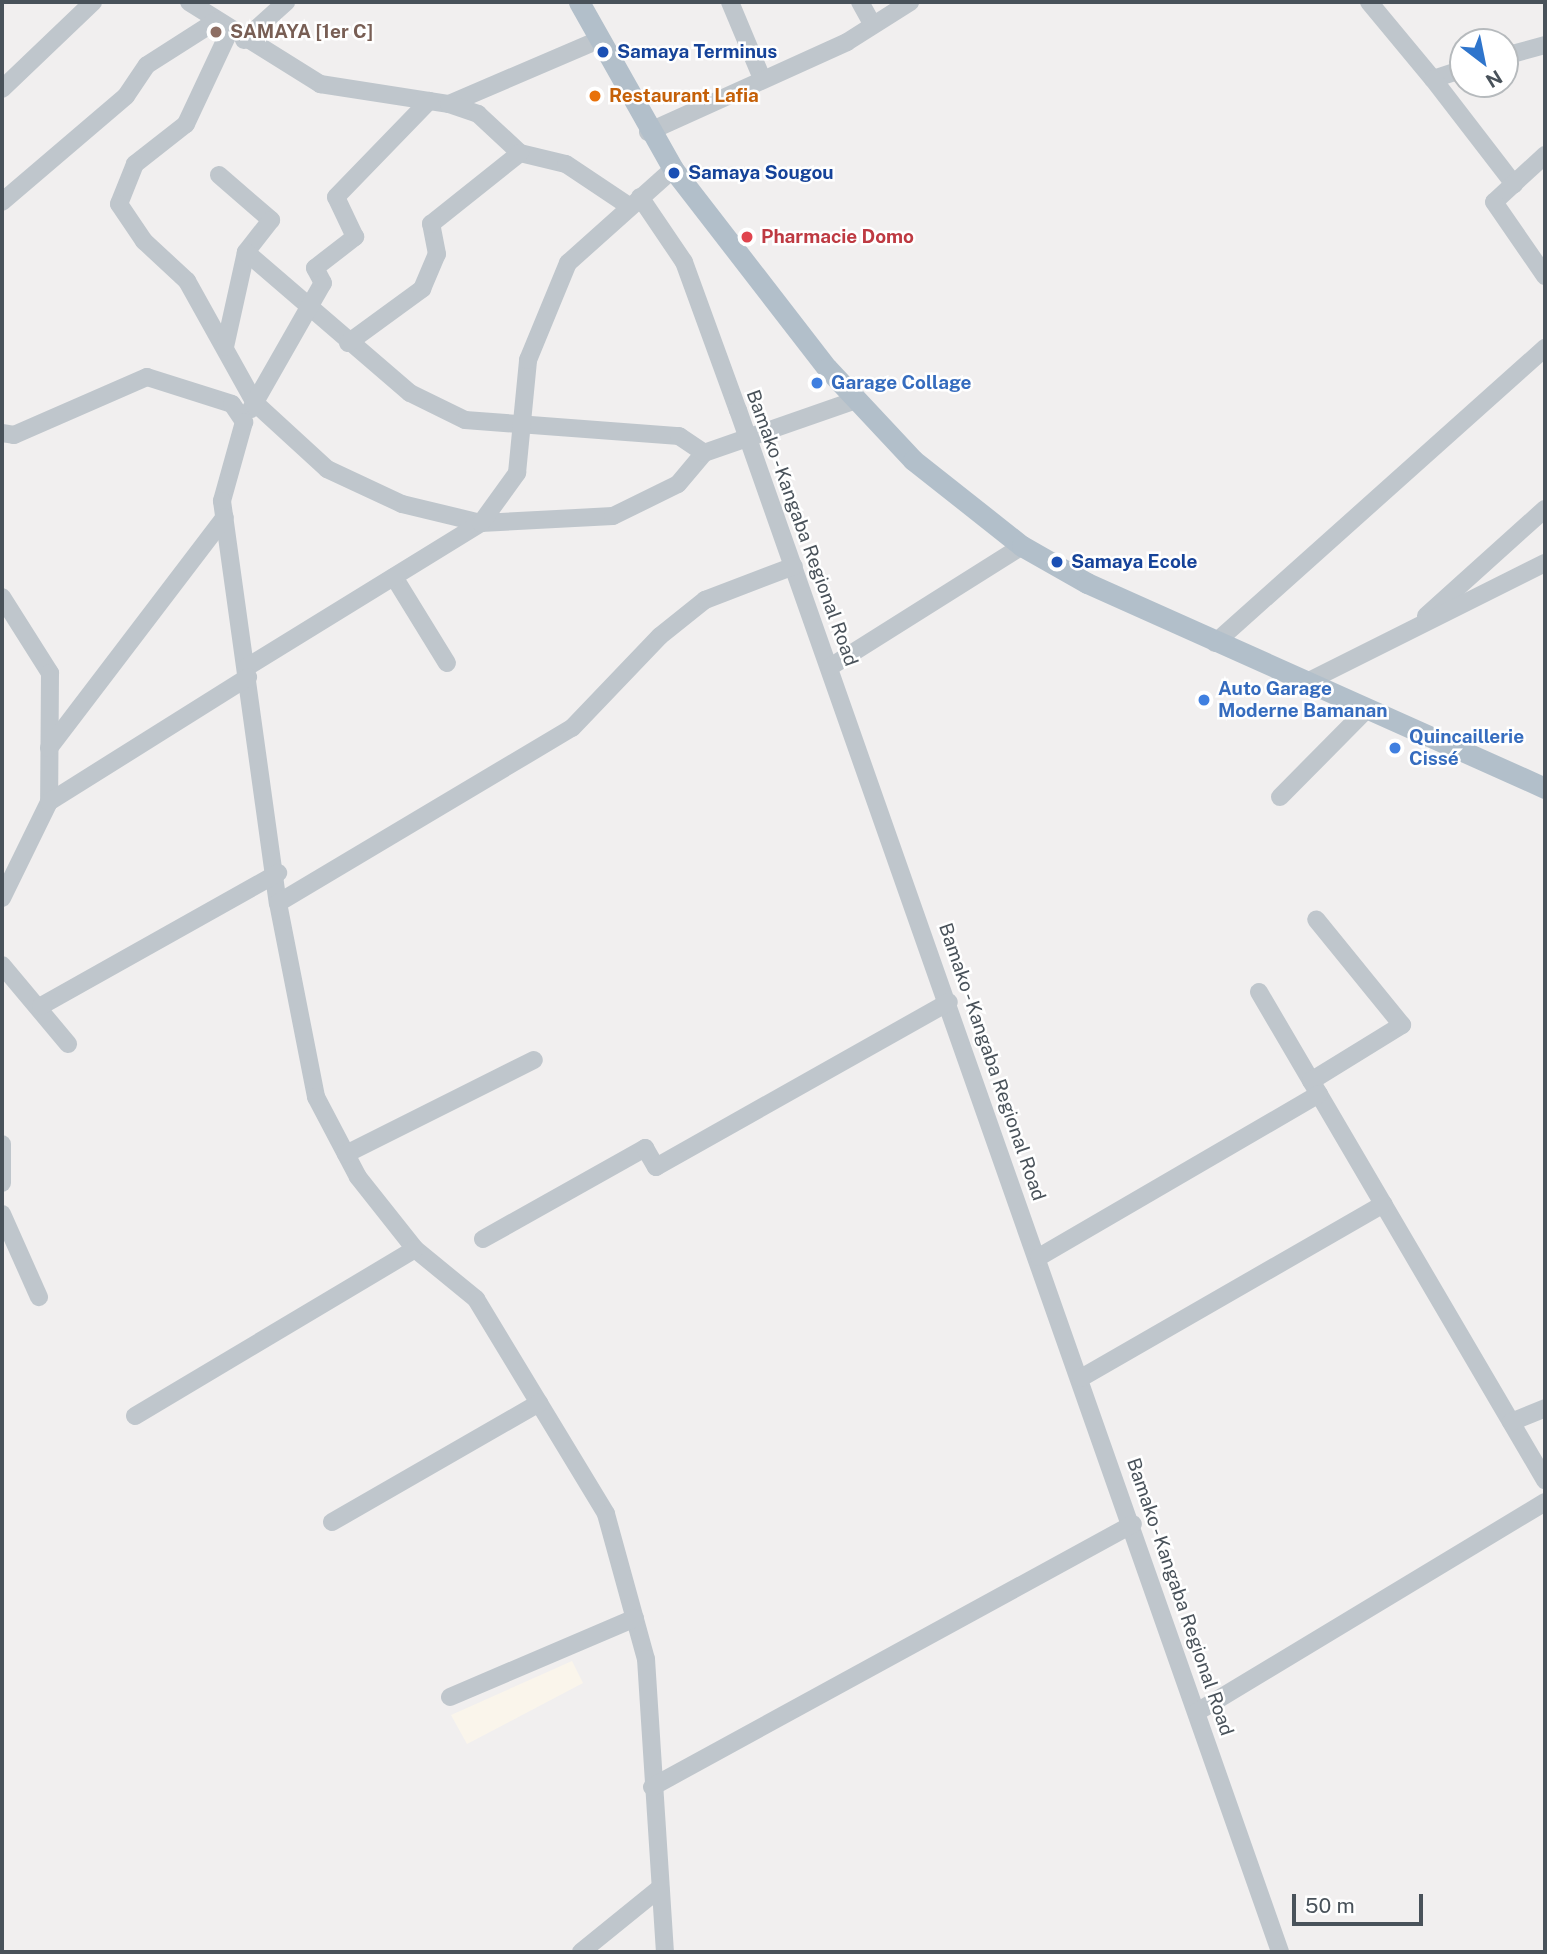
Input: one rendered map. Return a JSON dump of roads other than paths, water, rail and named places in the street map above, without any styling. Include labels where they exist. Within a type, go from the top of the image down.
[{"type":"main road","points":[[580,2],[648,132],[673,169],[856,400],[913,460],[1021,546],[1215,643],[1545,788]]},
{"type":"street","points":[[2,89],[93,2]]},
{"type":"street","points":[[189,2],[320,84],[449,104],[478,114],[520,153],[566,164],[634,201]]},
{"type":"street","points":[[2,202],[126,96],[147,65],[230,30],[286,2]]},
{"type":"street","points":[[730,2],[761,76]]},
{"type":"street","points":[[860,2],[873,25]]},
{"type":"street","points":[[648,132],[873,25],[910,2]]},
{"type":"street","points":[[1369,2],[1514,184]]},
{"type":"street","points":[[230,30],[186,124],[135,164],[119,204],[144,241],[187,281],[255,403],[327,468],[402,504],[481,523],[613,516],[678,484],[704,453],[856,400]]},
{"type":"street","points":[[1519,52],[1545,45]]},
{"type":"street","points":[[449,104],[601,46]]},
{"type":"street","points":[[1433,79],[1449,74]]},
{"type":"street","points":[[429,101],[336,197],[355,237],[315,268],[323,283],[244,422],[230,457],[225,517],[278,873],[278,903],[316,1097],[346,1154],[415,1249],[476,1299],[606,1514],[646,1659],[652,1787],[665,1952]]},
{"type":"street","points":[[348,343],[422,289],[437,254],[431,224],[520,153]]},
{"type":"street","points":[[1545,155],[1494,202],[1545,276]]},
{"type":"street","points":[[49,802],[481,523],[517,473],[528,360],[568,263],[634,201],[673,169]]},
{"type":"street","points":[[219,175],[271,220],[246,252],[225,347]]},
{"type":"street","name":"Bamako - Kangaba Regional Road","points":[[634,201],[684,262],[1039,1257],[1280,1952]]},
{"type":"street","points":[[246,252],[348,343],[421,399],[465,420],[522,427],[679,436],[704,453]]},
{"type":"street","points":[[1215,643],[1545,348]]},
{"type":"street","points":[[2,433],[14,435],[146,377],[232,404],[244,422]]},
{"type":"street","points":[[1407,633],[1545,509]]},
{"type":"street","points":[[49,748],[225,517]]},
{"type":"street","points":[[830,667],[1021,546]]},
{"type":"street","points":[[1305,683],[1545,563]]},
{"type":"street","points":[[278,903],[572,729],[660,636],[705,600],[794,566]]},
{"type":"street","points":[[394,577],[447,663]]},
{"type":"street","points":[[2,597],[50,673],[49,802],[2,898]]},
{"type":"street","points":[[1280,797],[1366,710]]},
{"type":"street","points":[[41,1006],[278,873]]},
{"type":"street","points":[[1039,1257],[1315,1088],[1402,1025],[1316,919]]},
{"type":"street","points":[[2,965],[41,1006],[68,1044]]},
{"type":"street","points":[[1259,992],[1545,1480]]},
{"type":"street","points":[[483,1239],[645,1148],[656,1167],[949,1002]]},
{"type":"street","points":[[346,1154],[534,1060]]},
{"type":"street","points":[[2,1144],[2,1183]]},
{"type":"street","points":[[1081,1378],[1383,1204]]},
{"type":"street","points":[[2,1214],[39,1297]]},
{"type":"street","points":[[135,1416],[415,1249]]},
{"type":"street","points":[[332,1522],[540,1403]]},
{"type":"street","points":[[1511,1422],[1545,1408]]},
{"type":"street","points":[[1197,1712],[1545,1502]]},
{"type":"street","points":[[652,1787],[1133,1524]]},
{"type":"street","points":[[450,1697],[635,1618]]},
{"type":"street","points":[[581,1952],[660,1888]]},
{"type":"place","name":"SAMAYA [1er C]","points":[[216,32]]},
{"type":"place","name":"Samaya Terminus","points":[[603,52]]},
{"type":"place","name":"Restaurant Lafia","points":[[595,96]]},
{"type":"place","name":"Samaya Sougou","points":[[674,173]]},
{"type":"place","name":"Pharmacie Domo","points":[[747,237]]},
{"type":"place","name":"Garage Collage","points":[[817,383]]},
{"type":"place","name":"Samaya Ecole","points":[[1057,562]]},
{"type":"place","name":"Auto Garage Moderne Bamanan","points":[[1204,700]]},
{"type":"place","name":"Quincaillerie Cissé","points":[[1395,748]]}]
